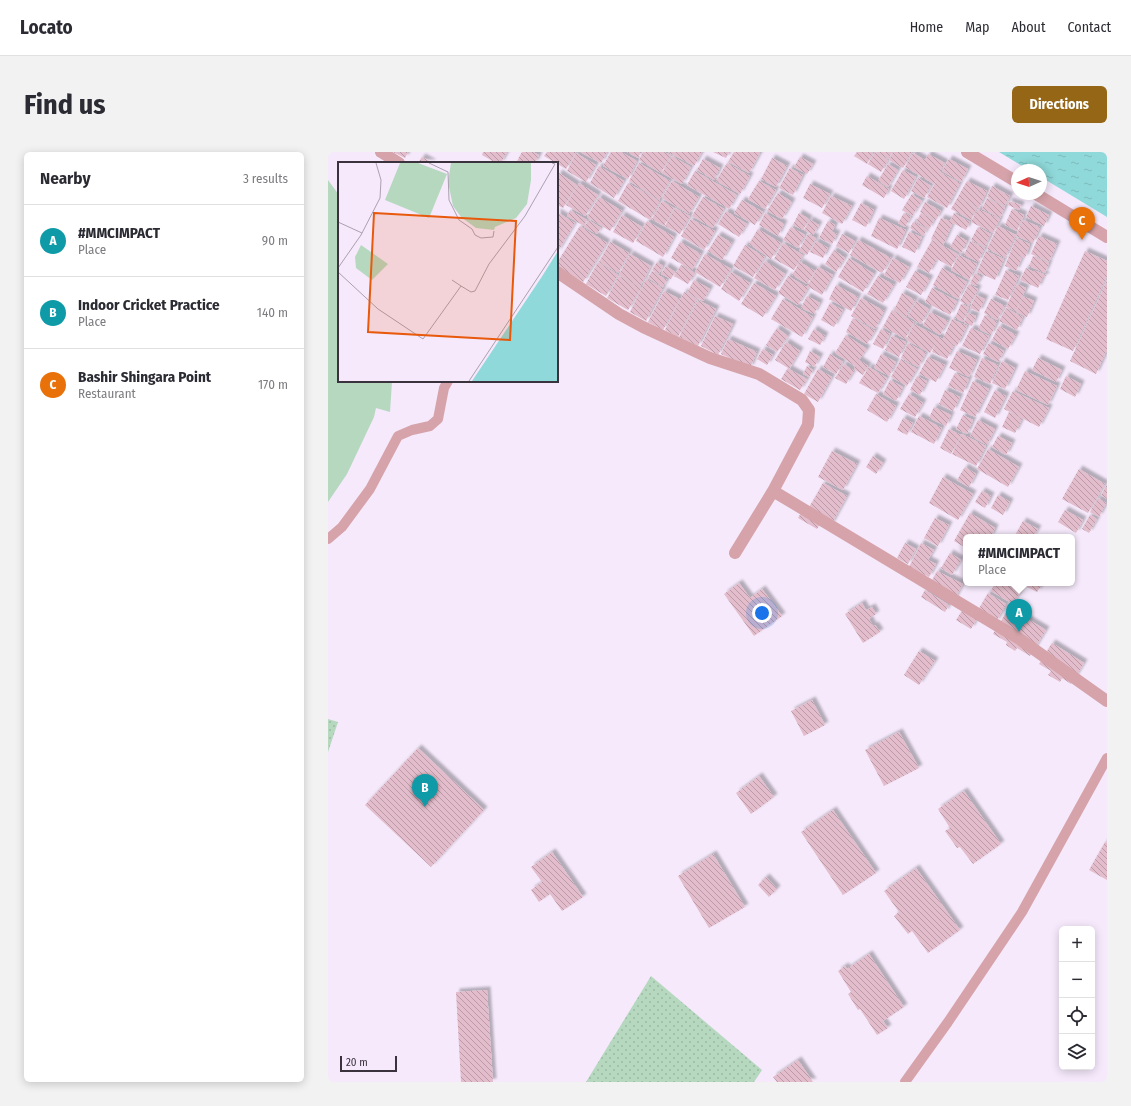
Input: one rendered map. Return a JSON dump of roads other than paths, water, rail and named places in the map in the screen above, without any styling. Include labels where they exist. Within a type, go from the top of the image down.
[{"type":"street","points":[[381,152],[397,162]]},
{"type":"street","points":[[967,152],[1011,178]]},
{"type":"street","points":[[1046,200],[1107,237]]},
{"type":"street","points":[[558,273],[619,314],[643,327],[710,358],[759,374],[802,400],[809,410],[808,425],[773,490],[735,553]]},
{"type":"street","points":[[773,490],[1018,638],[1107,701]]},
{"type":"lane","points":[[328,539],[342,527],[370,489],[398,436],[412,430],[430,426],[438,419],[444,388],[447,382]]},
{"type":"lane","points":[[905,1082],[948,1022],[1022,912],[1107,758]]},
{"type":"water","points":[[999,152],[1107,152],[1107,217],[1047,181],[1047,164],[1019,164]]},
{"type":"place","name":"Bashir Shingara Point","points":[[1082,240]]},
{"type":"place","name":"#MMCIMPACT","points":[[1019,632]]},
{"type":"place","name":"Indoor Cricket Practice","points":[[425,807]]}]
